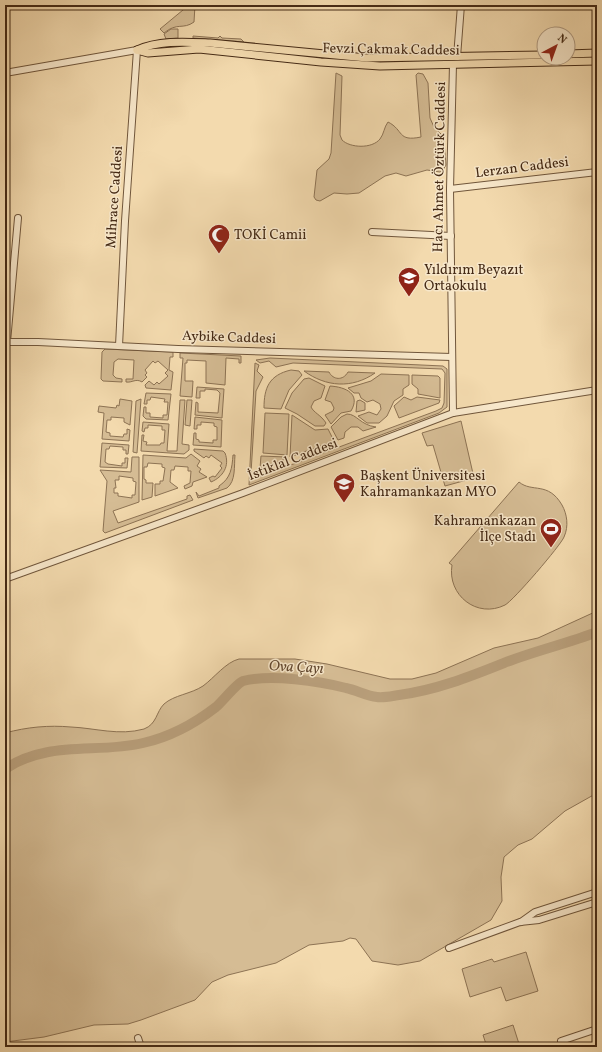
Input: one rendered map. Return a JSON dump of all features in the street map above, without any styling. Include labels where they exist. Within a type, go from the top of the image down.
[{"type":"main road","name":"Fevzi Çakmak Caddesi","points":[[137,50],[152,45],[193,42],[351,58],[536,55]]},
{"type":"main road","name":"Fevzi Çakmak Caddesi","points":[[137,50],[148,53],[198,49],[351,65],[597,61]]},
{"type":"main road","points":[[576,54],[597,53]]},
{"type":"street","points":[[458,57],[461,5]]},
{"type":"street","name":"Fevzi Çakmak Caddesi","points":[[5,73],[137,50]]},
{"type":"street","name":"Mihrace Caddesi","points":[[119,346],[125,221],[137,50]]},
{"type":"street","name":"Hacı Ahmet Öztürk Caddesi","points":[[453,64],[450,189],[453,413]]},
{"type":"street","name":"Lerzan Caddesi","points":[[450,189],[597,172]]},
{"type":"street","points":[[6,342],[18,218]]},
{"type":"street","points":[[372,232],[451,236]]},
{"type":"street","name":"Aybike Caddesi","points":[[6,342],[452,357]]},
{"type":"street","name":"İstiklal Caddesi","points":[[5,579],[243,493],[453,413],[597,390]]},
{"type":"street","points":[[449,948],[520,922],[535,912],[597,892]]},
{"type":"street","points":[[520,922],[539,920],[597,902]]},
{"type":"street","points":[[561,1041],[597,1030]]},
{"type":"street","points":[[138,1038],[142,1047]]},
{"type":"shaded area","points":[[189,5],[195,5],[194,22],[186,26],[173,28],[164,33],[160,29]]},
{"type":"shaded area","points":[[171,29],[178,29],[178,38],[166,39],[164,34]]},
{"type":"shaded area","points":[[193,36],[218,38],[220,36],[222,38],[241,39],[244,42],[193,38]]},
{"type":"shaded area","points":[[336,73],[342,76],[340,135],[342,140],[346,143],[355,146],[367,146],[376,142],[380,139],[388,122],[397,128],[404,137],[421,137],[416,75],[418,73],[423,74],[428,83],[430,118],[434,127],[443,136],[446,165],[443,170],[440,172],[427,170],[406,176],[396,173],[385,176],[359,193],[334,193],[320,201],[316,200],[314,197],[317,170],[329,159],[331,153]]},
{"type":"shaded area","points":[[105,349],[173,352],[173,357],[170,357],[169,370],[173,372],[171,390],[146,388],[145,385],[149,381],[154,385],[157,382],[159,384],[168,376],[165,373],[168,370],[158,361],[155,363],[153,361],[145,370],[147,373],[145,375],[147,377],[142,382],[138,380],[126,382],[126,379],[133,379],[134,360],[118,359],[114,362],[113,375],[116,378],[122,379],[122,382],[103,381],[101,379],[102,352]]},
{"type":"shaded area","points":[[180,353],[241,356],[241,363],[239,363],[239,359],[226,358],[225,385],[206,383],[206,361],[187,360],[187,363],[185,363],[185,381],[193,381],[192,397],[180,396],[183,358],[180,358]]},
{"type":"shaded area","points":[[270,358],[443,366],[447,369],[447,407],[439,413],[249,485],[255,363],[259,365],[257,371],[263,377],[256,391],[251,473],[253,479],[436,411],[442,408],[444,403],[445,373],[442,369],[293,363],[276,367],[269,361],[260,363],[256,360]]},
{"type":"shaded area","points":[[291,370],[299,371],[302,375],[289,390],[281,409],[264,408],[265,394],[269,383],[278,375]]},
{"type":"shaded area","points":[[304,371],[329,372],[335,378],[341,378],[348,372],[375,373],[357,382],[339,384],[321,380]]},
{"type":"shaded area","points":[[381,374],[409,375],[409,385],[403,389],[403,395],[394,401],[387,416],[379,423],[367,423],[358,416],[369,412],[377,415],[381,409],[380,404],[373,400],[367,402],[361,398],[359,393],[354,393],[348,388],[371,381]]},
{"type":"shaded area","points":[[412,375],[438,376],[440,378],[440,398],[418,394],[418,389],[412,384]]},
{"type":"shaded area","points":[[309,378],[325,386],[321,398],[314,401],[311,407],[326,423],[324,426],[315,426],[285,408],[292,393],[304,379]]},
{"type":"shaded area","points":[[330,386],[341,388],[350,392],[354,400],[354,405],[351,411],[341,413],[331,424],[325,415],[333,411],[334,408],[331,402],[325,400]]},
{"type":"shaded area","points":[[197,387],[224,389],[222,418],[195,415],[196,402],[198,403],[198,412],[218,413],[220,393],[217,390],[205,389],[205,391],[200,391],[200,398],[196,398]]},
{"type":"shaded area","points":[[146,393],[171,394],[168,420],[146,419],[143,416],[144,407],[146,407],[146,413],[150,413],[150,417],[163,418],[163,415],[167,415],[168,402],[164,402],[165,399],[151,397],[150,400],[147,400],[147,404],[144,404]]},
{"type":"shaded area","points":[[404,397],[411,400],[417,397],[440,400],[439,403],[399,418],[394,406]]},
{"type":"shaded area","points":[[120,399],[132,401],[130,425],[124,422],[124,418],[111,417],[111,420],[107,420],[106,432],[110,433],[110,436],[123,437],[124,434],[127,434],[127,429],[130,430],[129,441],[102,439],[104,413],[98,412],[99,406],[116,408],[117,405],[119,406]]},
{"type":"shaded area","points":[[141,399],[137,453],[133,452],[136,401]]},
{"type":"shaded area","points":[[180,400],[185,400],[182,444],[189,445],[189,450],[184,454],[141,451],[142,435],[144,435],[143,441],[147,442],[146,445],[160,445],[161,443],[164,443],[165,430],[162,430],[162,426],[148,425],[148,428],[145,428],[144,432],[142,431],[143,422],[169,424],[167,451],[177,451]]},
{"type":"shaded area","points":[[187,400],[192,400],[190,426],[185,425]]},
{"type":"shaded area","points":[[360,400],[365,403],[365,410],[356,412],[357,401]]},
{"type":"shaded area","points":[[265,413],[289,414],[287,455],[263,453]]},
{"type":"shaded area","points":[[347,414],[354,416],[366,424],[376,427],[363,431],[358,427],[351,427],[345,432],[344,438],[338,440],[331,427],[341,417]]},
{"type":"shaded area","points":[[292,415],[315,430],[328,429],[334,441],[290,457]]},
{"type":"shaded area","points":[[195,417],[222,420],[221,447],[193,445],[194,433],[196,433],[196,439],[199,440],[199,442],[213,443],[213,440],[217,440],[217,427],[214,426],[214,423],[201,422],[201,425],[197,425],[197,429],[194,429]]},
{"type":"shaded area","points":[[461,421],[474,478],[445,486],[433,445],[427,446],[422,433]]},
{"type":"shaded area","points":[[102,443],[129,445],[128,454],[126,454],[126,450],[123,450],[123,447],[110,446],[109,449],[106,449],[105,462],[108,464],[122,466],[122,463],[125,463],[125,458],[128,458],[127,468],[100,467]]},
{"type":"shaded area","points":[[194,449],[223,451],[225,453],[227,462],[226,467],[219,477],[211,482],[209,478],[213,476],[215,477],[222,468],[220,466],[222,463],[211,455],[209,458],[206,456],[204,458],[194,451]]},
{"type":"shaded area","points":[[191,454],[200,461],[197,466],[201,469],[199,472],[207,477],[193,482],[192,486],[185,489],[184,486],[190,483],[191,471],[188,471],[188,467],[175,466],[174,470],[171,470],[170,482],[178,488],[155,496],[155,484],[160,484],[160,481],[163,481],[165,468],[162,467],[162,464],[148,463],[147,467],[144,467],[144,479],[146,480],[146,483],[153,483],[152,497],[142,500],[143,455],[186,458]]},
{"type":"shaded area","points":[[233,455],[235,455],[234,473],[230,485],[227,488],[198,498],[196,492],[199,496],[219,488],[219,486],[226,480],[231,468]]},
{"type":"shaded area","points":[[261,456],[286,457],[286,459],[260,468]]},
{"type":"shaded area","points":[[132,457],[139,457],[139,502],[113,511],[118,523],[187,499],[187,496],[190,495],[193,500],[105,533],[103,531],[107,481],[100,470],[131,472]],"holes":[[[119,476],[133,478],[133,481],[136,482],[135,495],[132,495],[132,498],[118,496],[118,493],[114,493],[114,488],[116,488],[115,480],[119,480]]]},
{"type":"shaded area","points":[[519,482],[529,487],[546,490],[557,498],[565,512],[567,524],[566,533],[546,561],[510,601],[505,605],[494,609],[484,609],[466,602],[459,595],[454,586],[452,565],[449,563]]},
{"type":"shaded area","points":[[597,611],[597,793],[565,811],[532,839],[518,845],[504,857],[501,877],[502,901],[491,920],[420,961],[398,965],[372,961],[356,939],[350,938],[343,941],[309,945],[276,963],[228,975],[212,982],[195,1000],[141,1020],[128,1024],[94,1025],[44,1037],[5,1042],[5,733],[46,726],[63,726],[116,732],[144,729],[154,721],[161,707],[168,701],[203,686],[229,663],[239,659],[295,659],[327,664],[390,679],[412,679],[436,673],[494,648],[538,638]]},
{"type":"shaded area","points":[[526,952],[538,991],[506,1001],[501,987],[470,997],[462,969],[492,959],[494,962]]},
{"type":"shaded area","points":[[513,1025],[520,1047],[487,1047],[483,1035]]},
{"type":"waterway","name":"Ova Çayı","points":[[5,769],[21,760],[38,754],[72,749],[125,746],[143,743],[163,737],[181,729],[208,713],[216,707],[240,682],[243,681],[267,678],[295,679],[335,685],[373,696],[388,697],[426,690],[452,682],[515,659],[597,632]]},
{"type":"place","name":"TOKİ Camii","points":[[219,254]]},
{"type":"place","name":"Yıldırım Beyazıt Ortaokulu","points":[[409,298]]},
{"type":"place","name":"Başkent Üniversitesi Kahramankazan MYO","points":[[344,504]]},
{"type":"place","name":"Kahramankazan İlçe Stadı","points":[[551,548]]}]
